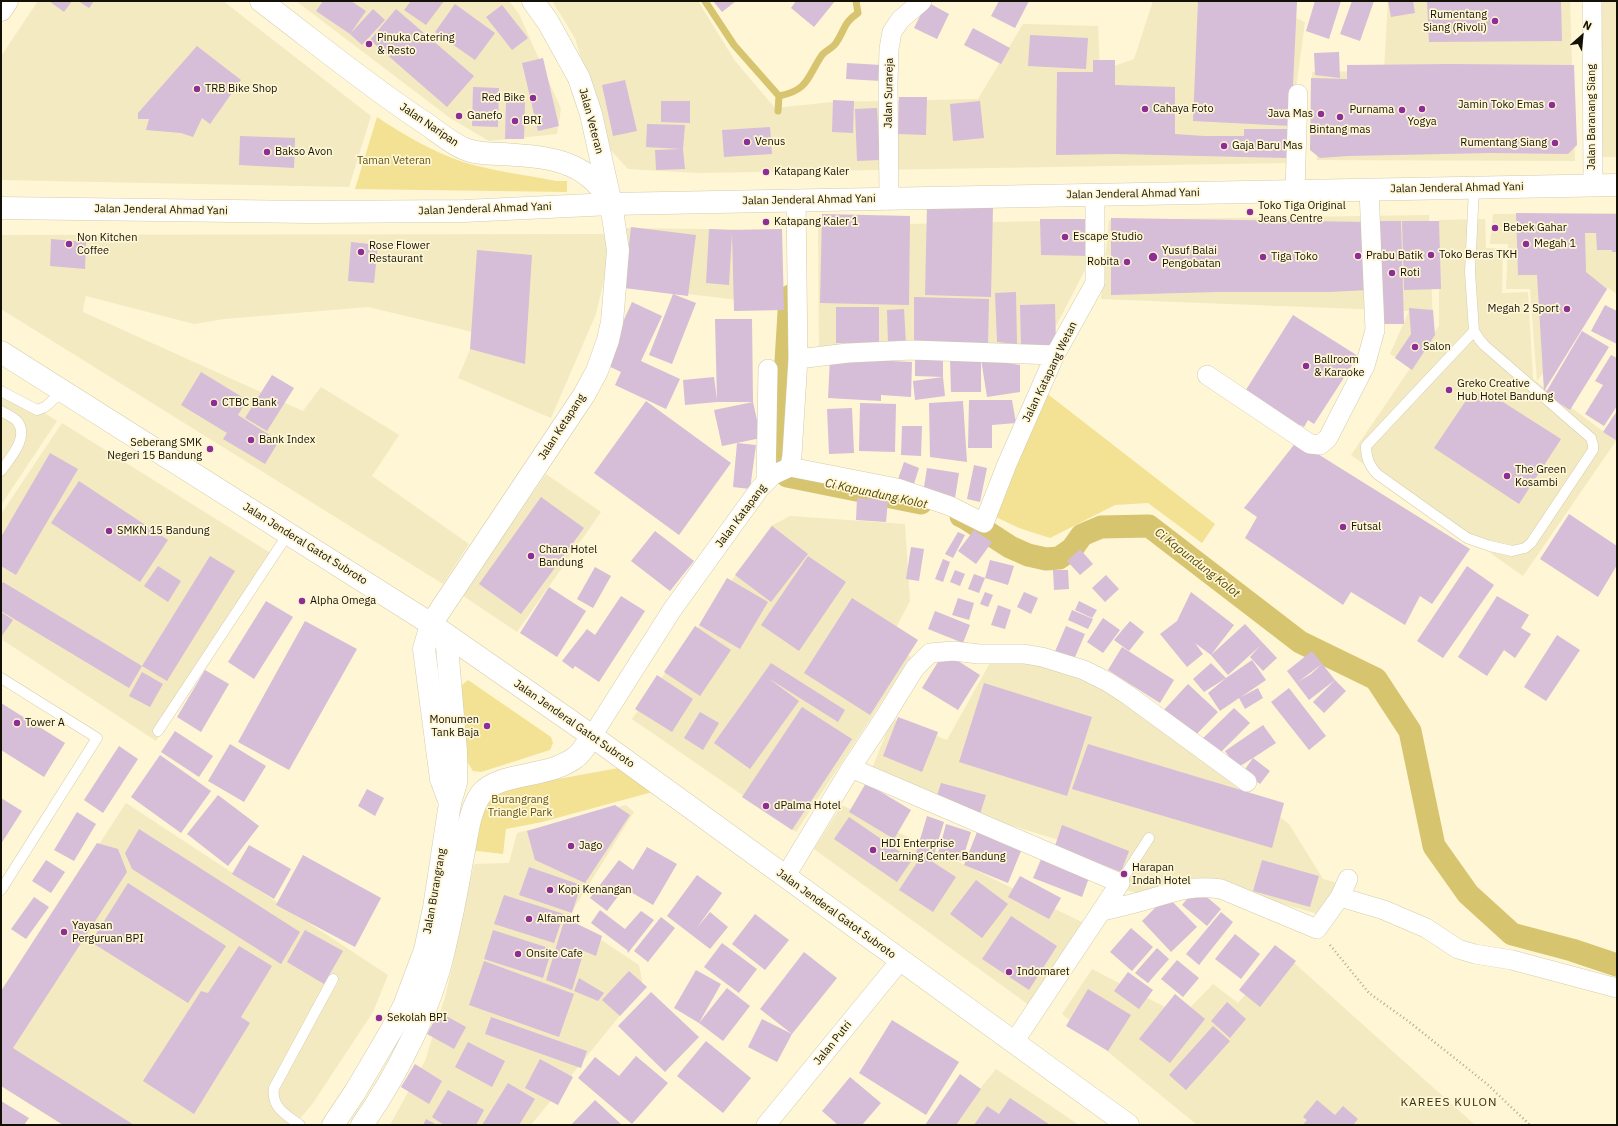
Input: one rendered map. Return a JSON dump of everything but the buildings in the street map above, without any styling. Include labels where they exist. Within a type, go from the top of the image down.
[{"type":"main road","points":[[1,10],[7,1]]},
{"type":"main road","name":"Jalan Naripan","points":[[261,1],[403,108],[454,143],[466,149],[486,153],[540,157],[570,164],[587,174],[600,186],[611,204]]},
{"type":"main road","name":"Jalan Veteran","points":[[533,1],[548,22],[579,78],[591,114],[611,204]]},
{"type":"main road","name":"Jalan Jenderal Ahmad Yani","points":[[1,208],[309,212],[464,211],[611,204],[1617,185]]},
{"type":"main road","name":"Jalan Ketapang","points":[[450,803],[441,778],[424,649],[439,630],[580,402],[597,371],[608,340],[614,297],[618,250],[611,204]]},
{"type":"main road","name":"Jalan Jenderal Gatot Subroto","points":[[1,352],[439,630],[592,736],[1128,1125]]},
{"type":"main road","name":"Jalan Burangrang","points":[[362,1125],[403,1056],[432,991],[444,952],[474,806],[482,793],[492,785],[560,767],[577,757],[592,736]]},
{"type":"main road","name":"Jalan Burangrang","points":[[332,1125],[384,1045],[404,1006],[413,984],[425,950],[434,908],[450,803]]},
{"type":"street","name":"Jalan Surareja","points":[[889,198],[889,49],[892,32],[900,20],[922,1]]},
{"type":"street","name":"Jalan Baranang Siang","points":[[1592,1],[1593,186]]},
{"type":"street","points":[[1295,191],[1298,94]]},
{"type":"street","points":[[1207,376],[1310,444],[1320,445],[1328,438],[1365,366],[1375,330],[1369,190]]},
{"type":"street","name":"Jalan Katapang Wetan","points":[[779,473],[897,488],[950,506],[984,523],[1007,464],[1055,356],[1095,283],[1095,195]]},
{"type":"street","points":[[779,473],[792,454],[798,359],[796,200]]},
{"type":"street","points":[[798,359],[848,353],[912,350],[1055,356]]},
{"type":"street","points":[[768,369],[779,473]]},
{"type":"street","name":"Jalan Katapang","points":[[592,736],[672,610],[760,488],[779,473]]},
{"type":"street","points":[[785,877],[851,768],[915,668],[930,653],[953,651],[979,654],[1024,654],[1042,657],[1084,670],[1108,682],[1128,695],[1247,782]]},
{"type":"street","points":[[851,768],[1120,883],[1103,911],[1014,1042]]},
{"type":"street","points":[[1103,911],[1140,902],[1169,892],[1209,887],[1221,889],[1317,929],[1340,897],[1348,879]]},
{"type":"street","points":[[1340,897],[1384,910],[1426,928],[1458,949],[1476,954],[1512,960],[1613,986]]},
{"type":"street","name":"Jalan Putri","points":[[766,1125],[900,961]]},
{"type":"lane","points":[[1474,188],[1470,272],[1474,331],[1484,345],[1591,438],[1593,445],[1593,450],[1531,543],[1519,550],[1490,546],[1467,538],[1377,474],[1370,465],[1366,454],[1366,446],[1474,331]]},
{"type":"lane","points":[[1,391],[37,410],[45,407],[63,392]]},
{"type":"lane","points":[[1,410],[17,421],[22,431],[21,440],[1,471]]},
{"type":"lane","points":[[158,731],[288,534]]},
{"type":"lane","points":[[1,678],[97,738],[1,890]]},
{"type":"lane","points":[[1120,883],[1149,838]]},
{"type":"lane","points":[[300,1125],[276,1106],[273,1095],[274,1088],[334,978]]},
{"type":"path","points":[[1317,929],[1369,993],[1408,1021],[1487,1084],[1530,1125]]},
{"type":"shaded area","points":[[38,1],[223,1],[371,116],[349,187],[1,180],[1,56]]},
{"type":"shaded area","points":[[296,1],[509,1],[519,14],[561,109],[557,134],[489,141],[450,118]]},
{"type":"shaded area","points":[[552,1],[698,1],[735,61],[775,108],[832,102],[978,99],[1023,24],[1098,26],[1100,71],[1134,59],[1153,1],[1258,1],[1305,22],[1286,163],[698,173],[628,169],[607,146],[575,38]]},
{"type":"shaded area","points":[[1388,1],[1570,1],[1575,161],[1317,160],[1312,72],[1384,71]]},
{"type":"shaded area","points":[[1600,1],[1617,1],[1617,157],[1602,157]]},
{"type":"shaded area","points":[[1617,213],[1617,294],[1608,288],[1537,381],[1530,289],[1506,289],[1508,244],[1490,244],[1493,214]]},
{"type":"shaded area","points":[[1429,215],[1433,325],[1405,363],[1390,354],[1409,311],[1101,299],[1109,220]]},
{"type":"shaded area","points":[[1485,219],[1486,248],[1503,248],[1502,293],[1528,292],[1533,379],[1616,441],[1523,576],[1351,455],[1439,326],[1439,220]]},
{"type":"shaded area","points":[[1089,220],[1085,270],[1045,347],[819,351],[818,226]]},
{"type":"shaded area","points":[[622,228],[776,230],[775,304],[625,287]]},
{"type":"shaded area","points":[[607,234],[610,254],[596,314],[551,418],[458,378],[477,333],[368,307],[224,319],[194,324],[86,296],[83,312],[303,411],[321,387],[399,435],[372,476],[469,544],[443,584],[1,309],[1,235]]},
{"type":"shaded area","points":[[1,385],[57,421],[1,505]]},
{"type":"shaded area","points":[[62,423],[272,554],[156,741],[1,639],[1,514]]},
{"type":"shaded area","points":[[546,474],[601,512],[517,632],[462,595]]},
{"type":"shaded area","points":[[790,516],[905,524],[910,601],[888,643],[911,657],[796,832],[632,719],[771,526]]},
{"type":"shaded area","points":[[991,661],[1046,664],[1106,685],[1289,824],[1323,879],[1351,887],[1332,918],[1193,878],[1146,895],[1097,883],[1104,854],[867,781],[892,719],[947,740]]},
{"type":"shaded area","points":[[126,803],[388,975],[373,1012],[313,1103],[295,1125],[70,1125],[1,1081],[1,995]]},
{"type":"shaded area","points":[[626,805],[634,812],[568,918],[639,965],[643,987],[531,1125],[390,1125],[425,1061],[446,994],[474,864],[509,863],[517,833]]},
{"type":"shaded area","points":[[842,805],[1094,928],[1033,1008],[814,849]]},
{"type":"shaded area","points":[[1283,953],[1475,1125],[1197,1125],[1062,1014],[1092,969],[1182,1016],[1213,984],[1238,1003]]},
{"type":"shaded area","points":[[996,1069],[1079,1125],[951,1125]]},
{"type":"green space","name":"Taman Veteran","points":[[377,117],[419,142],[452,158],[474,165],[498,170],[556,181],[567,181],[567,192],[355,189]]},
{"type":"green space","points":[[1036,385],[1215,524],[1202,543],[1148,503],[1115,505],[1050,538],[1019,528],[981,510]]},
{"type":"green space","points":[[468,680],[551,737],[553,743],[550,750],[481,772],[473,771],[468,763],[460,697],[462,685]]},
{"type":"green space","name":"Burangrang Triangle Park","points":[[624,767],[656,791],[542,822],[506,829],[503,854],[469,850],[484,804],[493,795],[509,788]]},
{"type":"waterway","name":"Ci Kapundung Kolot","points":[[705,1],[734,45],[779,96],[778,111]]},
{"type":"waterway","points":[[779,96],[796,90],[806,82],[822,55],[835,45],[847,23],[858,13],[856,1]]},
{"type":"waterway","name":"Ci Kapundung Kolot","points":[[790,296],[782,428],[778,465],[787,476],[921,503]]},
{"type":"waterway","name":"Ci Kapundung Kolot","points":[[961,516],[1010,547],[1028,555],[1046,559],[1059,558],[1072,549],[1082,535],[1101,527],[1149,526],[1300,642],[1376,679],[1410,731],[1434,846],[1468,894],[1512,934],[1572,950],[1617,965]]},
{"type":"place","name":"Rumentang Siang (Rivoli)","points":[[1495,21]]},
{"type":"place","name":"Pinuka Catering & Resto","points":[[369,44]]},
{"type":"place","name":"TRB Bike Shop","points":[[197,89]]},
{"type":"place","name":"Red Bike","points":[[533,98]]},
{"type":"place","name":"Jamin Toko Emas","points":[[1552,105]]},
{"type":"place","name":"Cahaya Foto","points":[[1145,109]]},
{"type":"place","name":"Yogya","points":[[1422,109]]},
{"type":"place","name":"Purnama","points":[[1402,110]]},
{"type":"place","name":"Java Mas","points":[[1321,114]]},
{"type":"place","name":"Ganefo","points":[[459,116]]},
{"type":"place","name":"Bintang mas","points":[[1340,117]]},
{"type":"place","name":"BRI","points":[[515,121]]},
{"type":"place","name":"Venus","points":[[747,142]]},
{"type":"place","name":"Rumentang Siang","points":[[1555,143]]},
{"type":"place","name":"Gaja Baru Mas","points":[[1224,146]]},
{"type":"place","name":"Bakso Avon","points":[[267,152]]},
{"type":"place","name":"Katapang Kaler","points":[[766,172]]},
{"type":"place","name":"Toko Tiga Original Jeans Centre","points":[[1250,212]]},
{"type":"place","name":"Katapang Kaler 1","points":[[766,222]]},
{"type":"place","name":"Bebek Gahar","points":[[1495,228]]},
{"type":"place","name":"Escape Studio","points":[[1065,237]]},
{"type":"place","name":"Non Kitchen Coffee","points":[[69,244]]},
{"type":"place","name":"Megah 1","points":[[1526,244]]},
{"type":"place","name":"Rose Flower Restaurant","points":[[361,252]]},
{"type":"place","name":"Toko Beras TKH","points":[[1431,255]]},
{"type":"place","name":"Prabu Batik","points":[[1358,256]]},
{"type":"place","name":"Yusuf Balai Pengobatan","points":[[1153,257]]},
{"type":"place","name":"Tiga Toko","points":[[1263,257]]},
{"type":"place","name":"Robita","points":[[1127,262]]},
{"type":"place","name":"Roti","points":[[1392,273]]},
{"type":"place","name":"Megah 2 Sport","points":[[1567,309]]},
{"type":"place","name":"Salon","points":[[1415,347]]},
{"type":"place","name":"Ballroom & Karaoke","points":[[1306,366]]},
{"type":"place","name":"Greko Creative Hub Hotel Bandung","points":[[1449,390]]},
{"type":"place","name":"CTBC Bank","points":[[214,403]]},
{"type":"place","name":"Bank Index","points":[[251,440]]},
{"type":"place","name":"Seberang SMK Negeri 15 Bandung","points":[[210,449]]},
{"type":"place","name":"The Green Kosambi","points":[[1507,476]]},
{"type":"place","name":"Futsal","points":[[1343,527]]},
{"type":"place","name":"SMKN 15 Bandung","points":[[109,531]]},
{"type":"place","name":"Chara Hotel Bandung","points":[[531,556]]},
{"type":"place","name":"Alpha Omega","points":[[302,601]]},
{"type":"place","name":"Tower A","points":[[17,723]]},
{"type":"place","name":"Monumen Tank Baja","points":[[487,726]]},
{"type":"place","name":"dPalma Hotel","points":[[766,806]]},
{"type":"place","name":"Jago","points":[[571,846]]},
{"type":"place","name":"HDI Enterprise Learning Center Bandung","points":[[873,850]]},
{"type":"place","name":"Harapan Indah Hotel","points":[[1124,874]]},
{"type":"place","name":"Kopi Kenangan","points":[[550,890]]},
{"type":"place","name":"Alfamart","points":[[529,919]]},
{"type":"place","name":"Yayasan Perguruan BPI","points":[[64,932]]},
{"type":"place","name":"Onsite Cafe","points":[[518,954]]},
{"type":"place","name":"Indomaret","points":[[1009,972]]},
{"type":"place","name":"Sekolah BPI","points":[[379,1018]]},
{"type":"district","name":"KAREES KULON","points":[[1449,1103]]}]
